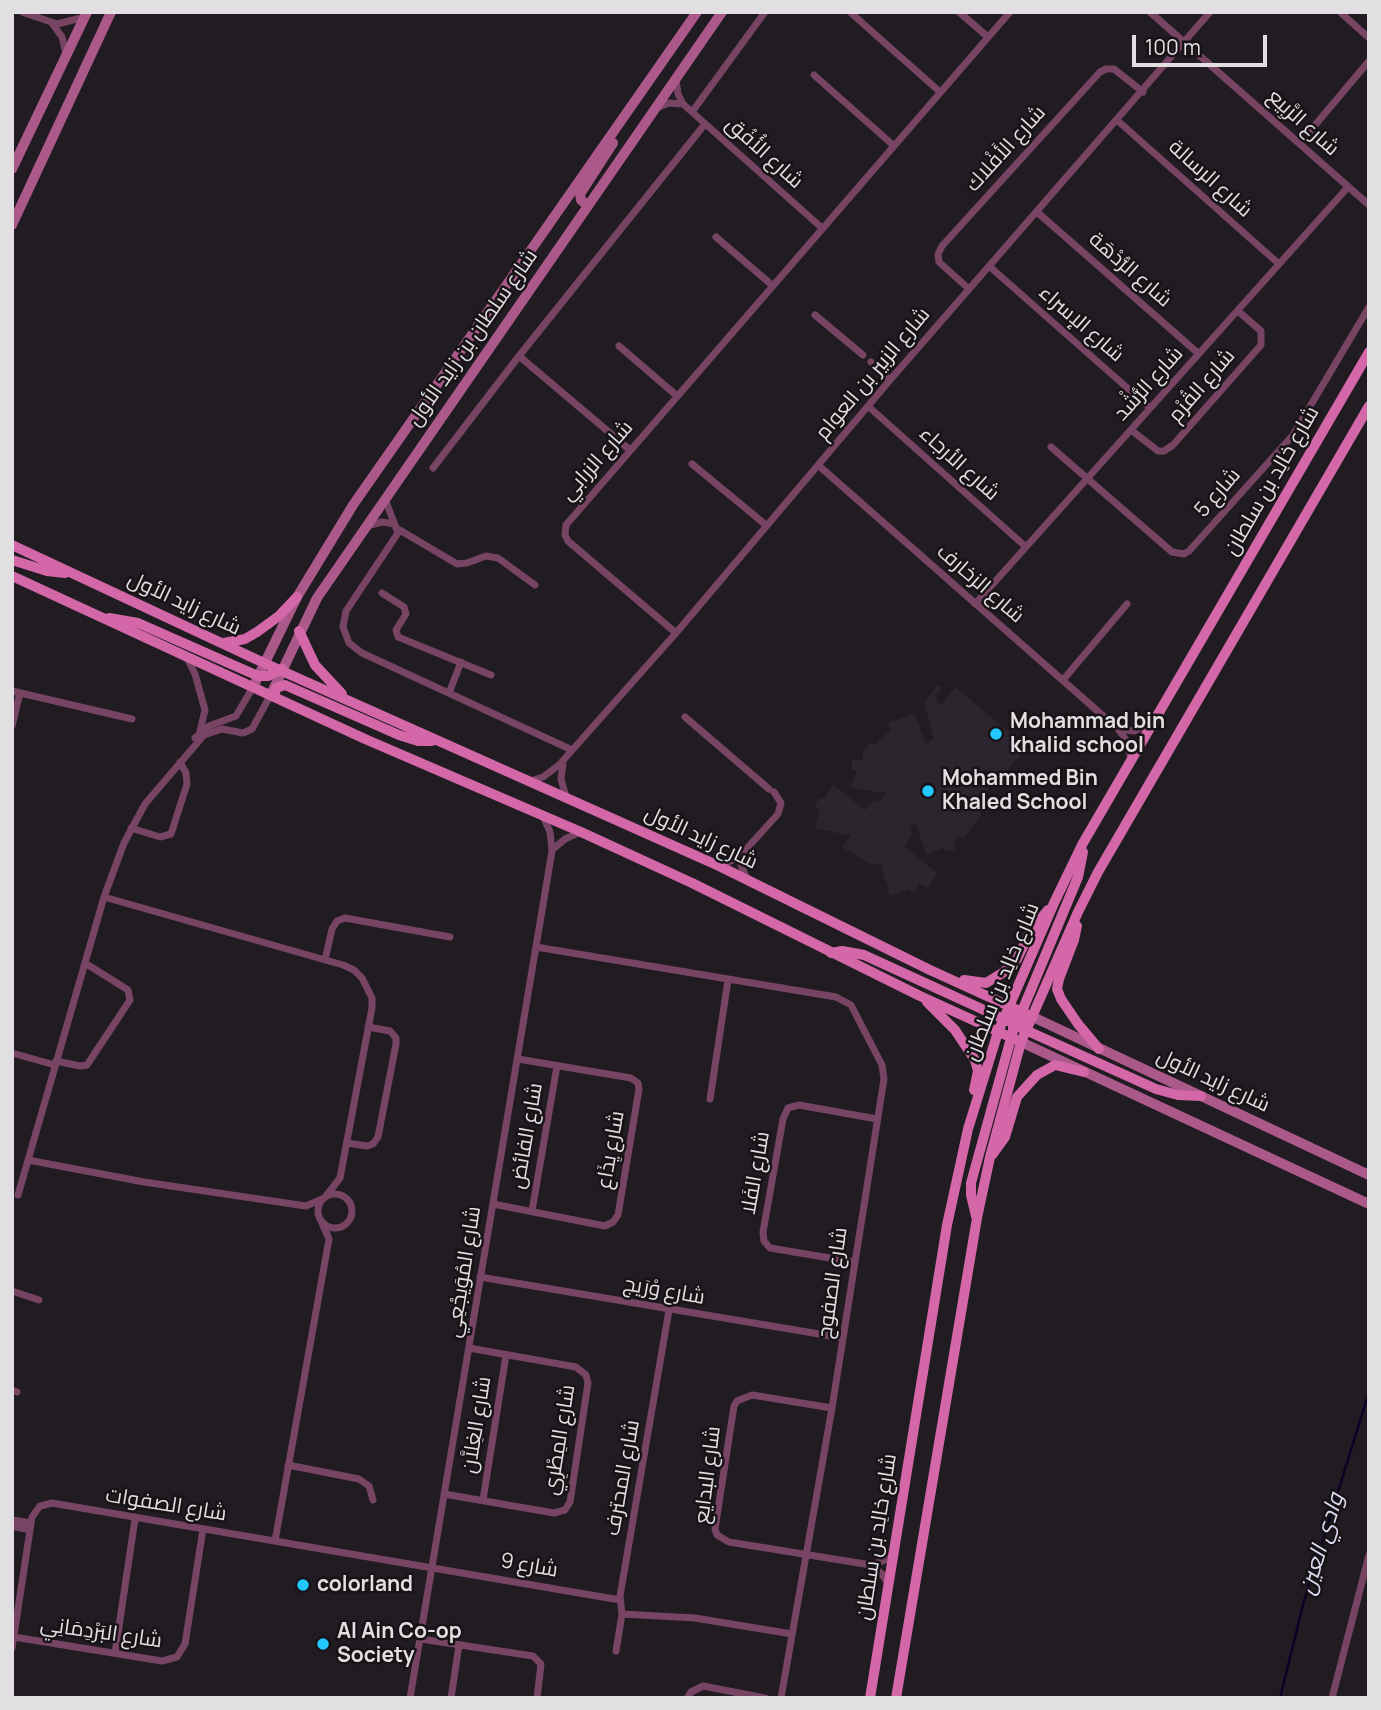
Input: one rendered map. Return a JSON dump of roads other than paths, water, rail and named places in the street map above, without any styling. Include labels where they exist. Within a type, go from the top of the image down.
[{"type":"main road","points":[[12,225],[111,12]]},
{"type":"main road","name":"شارع سلطان بن زايد الأول","points":[[255,681],[296,597],[365,488],[697,12]]},
{"type":"main road","name":"شارع سلطان بن زايد الأول","points":[[272,696],[299,631],[317,598],[722,12]]},
{"type":"main road","points":[[12,169],[86,14]]},
{"type":"main road","points":[[588,206],[581,200],[580,194],[606,157],[618,125]]},
{"type":"main road","name":"شارع خالِد بن سلطان","points":[[896,1698],[977,1218],[1016,1027],[1008,1006],[1083,843],[1369,352]]},
{"type":"main road","name":"شارع خالِد بن سلطان","points":[[870,1698],[947,1225],[968,1129],[998,1032],[1016,1027],[1033,1017],[1078,912],[1130,816],[1369,407]]},
{"type":"main road","name":"شارع زايد الأول","points":[[12,545],[264,663],[719,866],[1008,1006]]},
{"type":"main road","points":[[12,560],[47,571],[74,574]]},
{"type":"main road","points":[[12,576],[185,656],[255,681],[282,670]]},
{"type":"main road","points":[[223,643],[245,639],[257,632],[279,616],[296,597]]},
{"type":"main road","points":[[102,618],[138,623],[255,681],[272,696],[692,883],[998,1032]]},
{"type":"main road","points":[[299,631],[315,665],[352,702]]},
{"type":"main road","points":[[272,696],[276,688],[285,685],[408,738],[438,741]]},
{"type":"main road","points":[[977,1218],[971,1195],[973,1171],[1016,1027],[1078,877],[1083,843]]},
{"type":"main road","points":[[930,970],[975,983],[992,981],[1014,964],[1031,930],[1054,903]]},
{"type":"main road","points":[[1078,912],[1074,940],[1057,989],[1061,999],[1099,1049]]},
{"type":"main road","points":[[831,953],[854,952],[864,955],[1156,1089],[1201,1096]]},
{"type":"main road","points":[[920,996],[951,1026],[975,1060],[978,1071],[968,1129]]},
{"type":"main road","name":"شارع زايد الأول","points":[[1033,1017],[1369,1175]]},
{"type":"main road","points":[[1016,1027],[1084,1072],[1369,1204]]},
{"type":"main road","points":[[990,1157],[1005,1137],[1017,1097],[1037,1075],[1055,1065],[1084,1072]]},
{"type":"street","points":[[22,12],[51,23],[63,24],[86,14]]},
{"type":"street","points":[[692,112],[765,12]]},
{"type":"street","points":[[850,12],[940,92]]},
{"type":"street","points":[[959,12],[988,37]]},
{"type":"street","name":"شارع الزرابي","points":[[676,633],[568,541],[565,535],[569,521],[1010,12]]},
{"type":"street","name":"شارع الرَّبِيع","points":[[1150,12],[1369,205]]},
{"type":"street","name":"شارع الزبير بن العوام","points":[[531,781],[549,774],[564,760],[1210,12]]},
{"type":"street","points":[[1340,12],[1369,38]]},
{"type":"street","points":[[51,23],[62,37],[66,54]]},
{"type":"street","points":[[1300,144],[1369,61]]},
{"type":"street","name":"شارع الأَفْلاك","points":[[969,289],[941,264],[938,254],[942,246],[1100,72],[1114,69],[1143,92]]},
{"type":"street","points":[[814,75],[893,145]]},
{"type":"street","points":[[656,108],[669,103],[682,104],[676,78]]},
{"type":"street","name":"شارع الأُفُق","points":[[682,104],[822,228]]},
{"type":"street","name":"شارع الرسالة","points":[[1118,121],[1279,264]]},
{"type":"street","points":[[433,468],[705,124]]},
{"type":"street","name":"شارع الرُّشْد","points":[[975,604],[1348,187]]},
{"type":"street","name":"شارع الرُّدْهَة","points":[[1037,212],[1199,354]]},
{"type":"street","points":[[716,237],[773,286]]},
{"type":"street","name":"شارع الإسراء","points":[[989,266],[1150,408]]},
{"type":"street","name":"شارع 5","points":[[1051,447],[1172,552],[1184,554],[1293,435],[1369,307]]},
{"type":"street","name":"شارع القُرْم","points":[[1131,430],[1158,451],[1164,451],[1173,445],[1261,345],[1261,331],[1238,311]]},
{"type":"street","points":[[816,315],[863,355]]},
{"type":"street","points":[[618,346],[677,396]]},
{"type":"street","points":[[519,356],[630,450]]},
{"type":"street","points":[[871,362],[890,380]]},
{"type":"street","name":"شارع الأرجاء","points":[[869,407],[1026,547]]},
{"type":"street","points":[[692,464],[766,525]]},
{"type":"street","name":"شارع الزخارف","points":[[818,465],[1118,729],[1129,748],[1131,763]]},
{"type":"street","points":[[385,498],[396,526],[397,538],[346,611],[343,627],[355,649],[572,750]]},
{"type":"street","points":[[365,527],[382,522],[396,526],[457,564],[486,556],[498,558],[535,585]]},
{"type":"street","points":[[382,593],[404,607],[406,614],[396,630],[398,637],[491,675]]},
{"type":"street","points":[[1063,680],[1127,604]]},
{"type":"street","points":[[180,762],[198,734],[205,710],[198,682],[185,656]]},
{"type":"street","points":[[449,693],[461,662]]},
{"type":"street","points":[[198,734],[209,726],[236,716],[255,681]]},
{"type":"street","points":[[12,726],[16,692],[132,719]]},
{"type":"street","points":[[18,1195],[104,897],[115,863],[131,828],[152,795],[204,735],[222,729],[243,733],[253,729],[272,696]]},
{"type":"street","points":[[685,717],[771,791],[781,803],[778,814],[743,852],[730,863],[719,866]]},
{"type":"street","points":[[1118,729],[1141,729],[1155,721]]},
{"type":"street","points":[[564,760],[561,779],[566,796]]},
{"type":"street","points":[[131,828],[160,837],[171,834],[187,784],[186,773],[180,762]]},
{"type":"street","name":"شارع المُوَيجْعِي","points":[[410,1698],[552,851],[550,832],[543,815]]},
{"type":"street","points":[[552,851],[565,839],[581,832]]},
{"type":"street","points":[[743,852],[741,865],[747,880]]},
{"type":"street","points":[[104,897],[354,970],[362,978],[372,998],[340,1178],[318,1207],[329,1239],[275,1541]]},
{"type":"street","points":[[325,960],[332,929],[337,922],[345,918],[450,937]]},
{"type":"street","name":"شارع الصفوح","points":[[536,947],[836,997],[851,1006],[884,1072],[832,1408],[781,1698]]},
{"type":"street","points":[[12,1053],[56,1063],[87,1065],[130,1000],[128,990],[85,962]]},
{"type":"street","points":[[710,1099],[728,980]]},
{"type":"street","points":[[347,1143],[367,1146],[379,1137],[396,1044],[396,1038],[390,1031],[368,1027]]},
{"type":"street","name":"شارع يِذَاع","points":[[492,1204],[605,1226],[613,1222],[618,1215],[639,1085],[631,1078],[517,1059]]},
{"type":"street","name":"شارع الفائض","points":[[532,1211],[557,1066]]},
{"type":"street","name":"شارع الفَلا","points":[[854,1262],[774,1250],[766,1245],[763,1231],[783,1119],[788,1108],[799,1105],[877,1119]]},
{"type":"street","points":[[28,1160],[144,1182],[306,1206],[331,1228],[342,1227]]},
{"type":"street","points":[[329,1239],[346,1224],[352,1214],[340,1178]]},
{"type":"street","points":[[306,1206],[337,1194],[347,1199]]},
{"type":"street","name":"شارع وْرَيج","points":[[480,1277],[843,1338]]},
{"type":"street","points":[[12,1290],[39,1300]]},
{"type":"street","name":"شارع المحترف","points":[[616,1651],[622,1614],[620,1600],[669,1310]]},
{"type":"street","name":"شارع المِطْرِي","points":[[444,1494],[554,1513],[565,1510],[570,1502],[588,1383],[586,1374],[576,1367],[469,1348]]},
{"type":"street","name":"شارع الغِلاَّن","points":[[483,1500],[506,1355]]},
{"type":"street","name":"شارع البدايع","points":[[832,1408],[752,1395],[742,1398],[734,1406],[715,1522],[718,1535],[729,1542],[871,1566]]},
{"type":"street","points":[[288,1465],[359,1479],[369,1486],[373,1500]]},
{"type":"street","name":"شارع الصفوات","points":[[30,1527],[37,1509],[52,1503],[432,1567]]},
{"type":"street","points":[[116,1653],[135,1519]]},
{"type":"street","points":[[12,1648],[16,1601],[30,1527],[15,1524]]},
{"type":"street","name":"شارع البَرْدِمَانِي","points":[[14,1637],[162,1661],[170,1660],[182,1651],[203,1529]]},
{"type":"street","points":[[871,1566],[885,1560],[895,1548]]},
{"type":"street","points":[[1332,1698],[1369,1555]]},
{"type":"street","points":[[871,1566],[882,1574],[890,1586]]},
{"type":"street","name":"شارع 9","points":[[432,1567],[620,1600]]},
{"type":"street","points":[[622,1614],[695,1618],[792,1634]]},
{"type":"street","points":[[421,1639],[533,1656],[541,1664],[537,1698]]},
{"type":"street","points":[[451,1698],[459,1645]]},
{"type":"street","points":[[687,1698],[691,1692],[703,1686],[765,1698]]},
{"type":"waterway","name":"وادي العين","points":[[1280,1698],[1304,1601],[1369,1392]]},
{"type":"place","name":"Mohammad bin khalid school","points":[[996,734]]},
{"type":"place","name":"Mohammed Bin Khaled School","points":[[928,791]]},
{"type":"place","name":"colorland","points":[[303,1585]]},
{"type":"place","name":"Al Ain Co-op Society","points":[[323,1644]]}]
